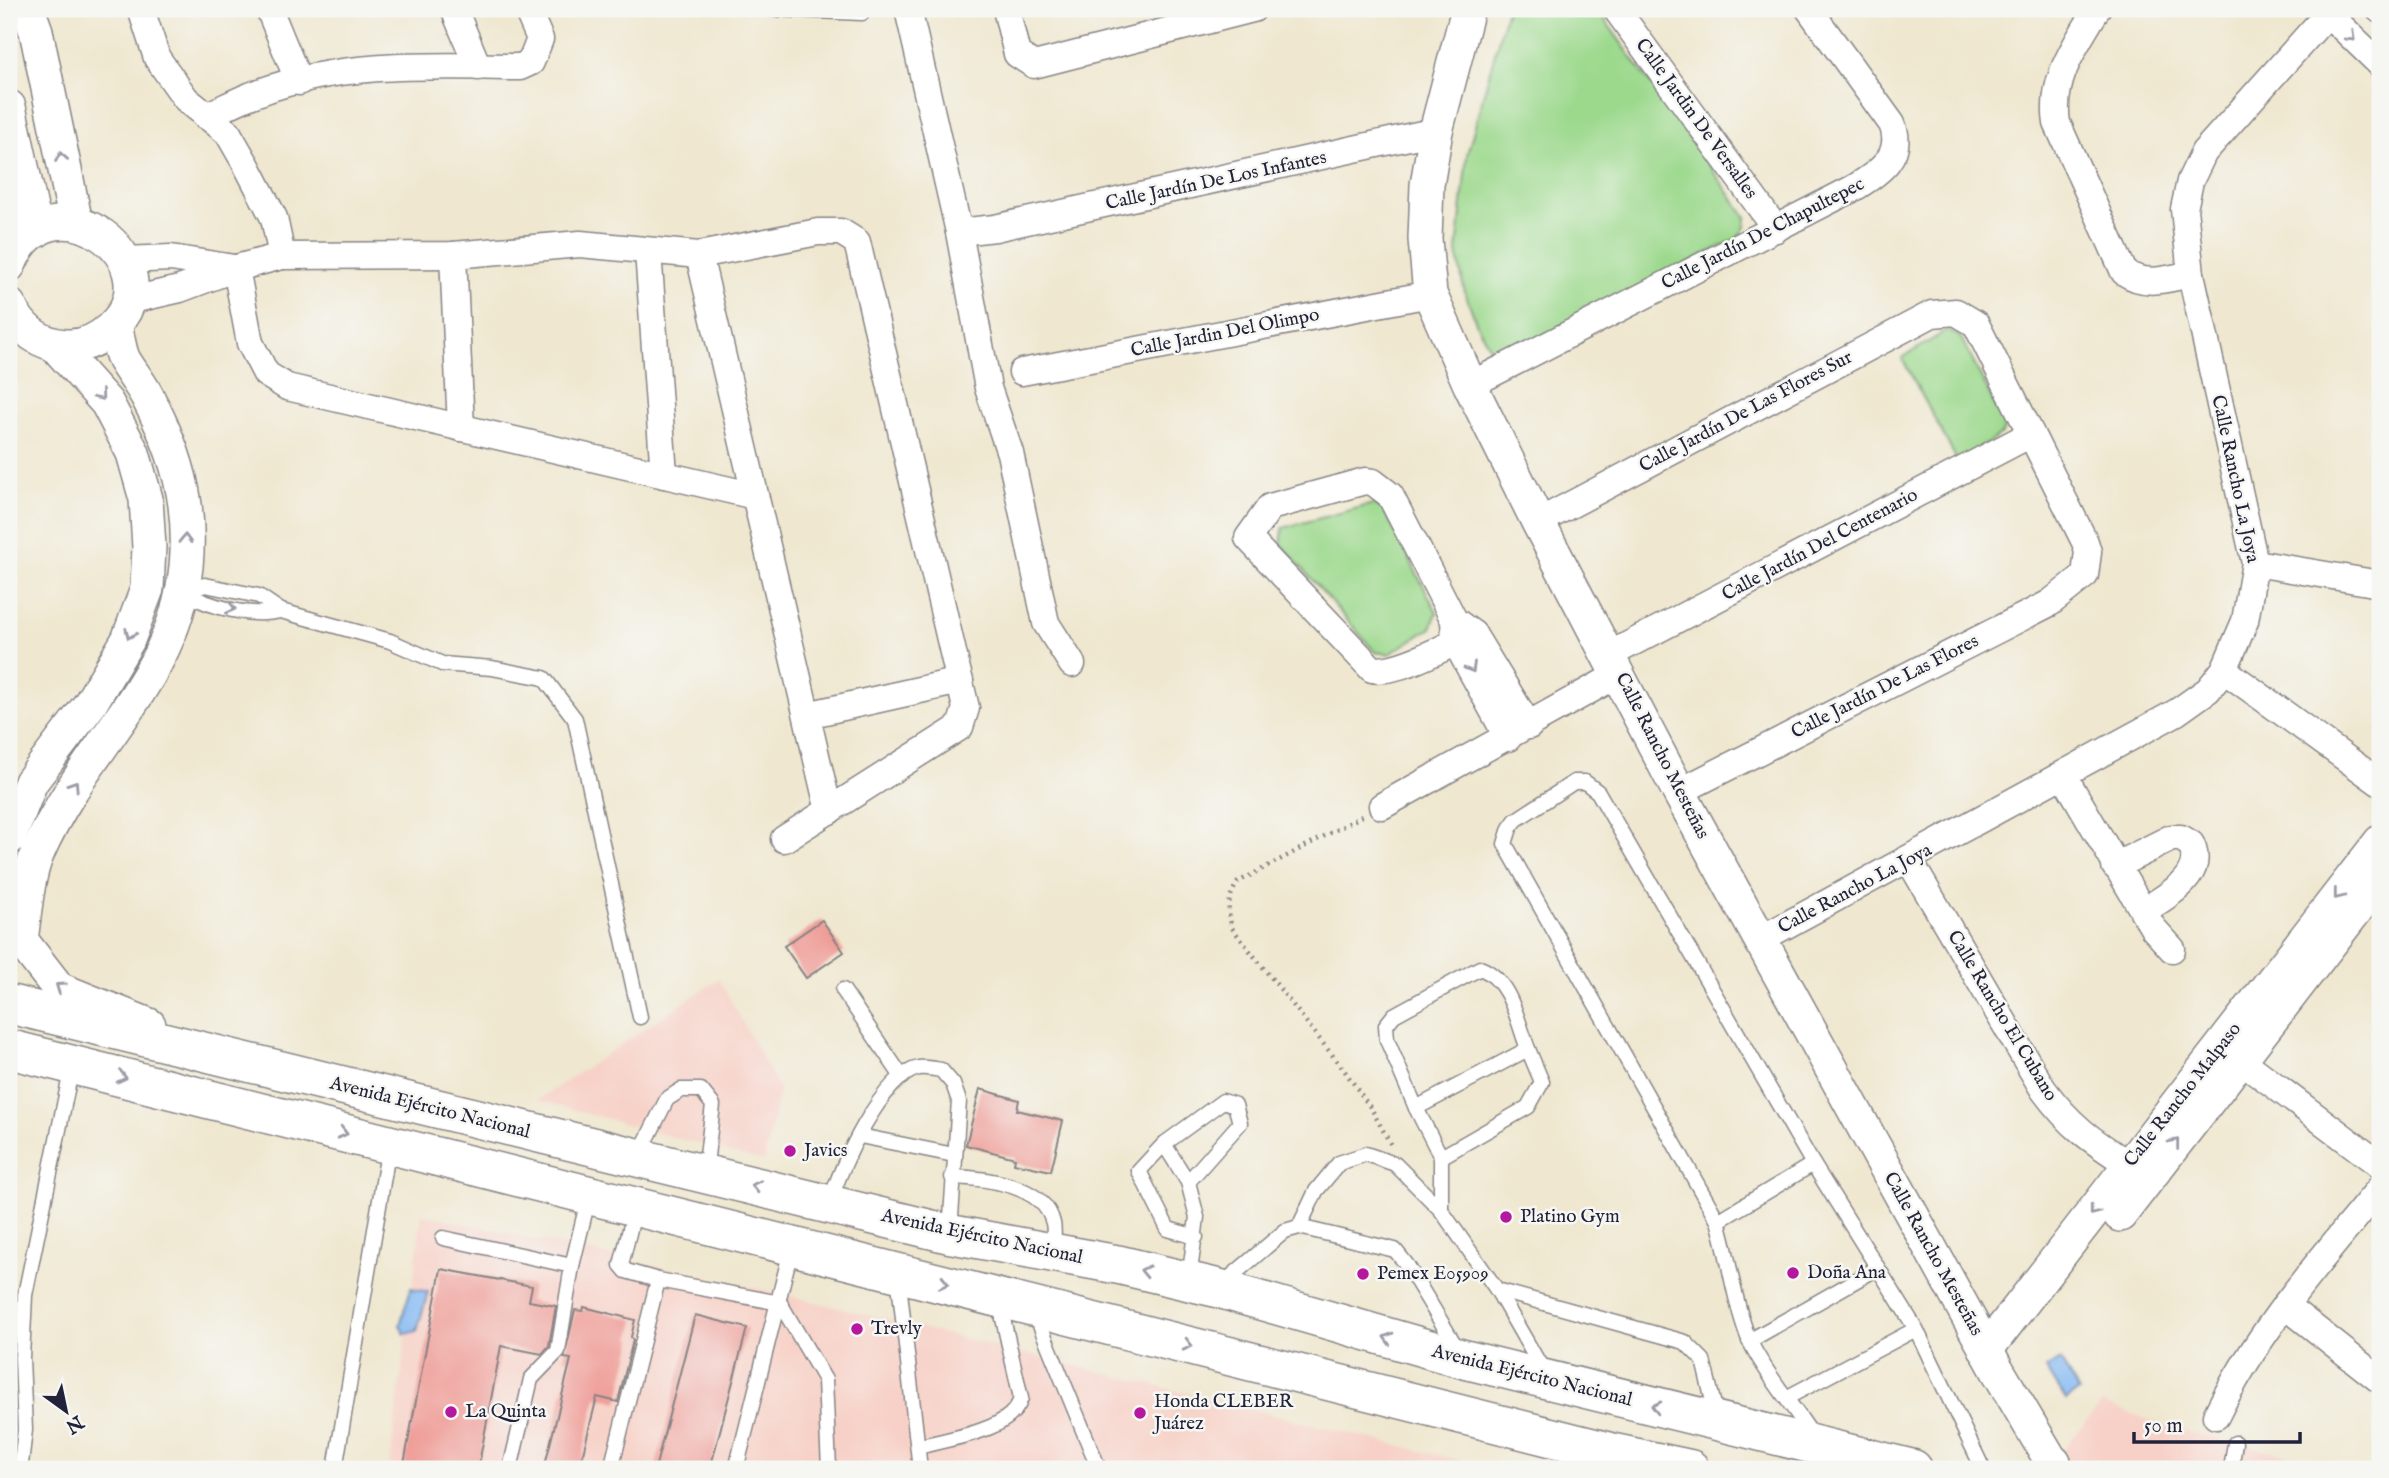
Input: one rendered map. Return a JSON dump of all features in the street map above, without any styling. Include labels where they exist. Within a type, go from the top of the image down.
[{"type":"main road","name":"Avenida Ejército Nacional","points":[[9,1004],[950,1234],[1053,1252],[1203,1285],[1463,1359],[1913,1469]]},
{"type":"main road","points":[[9,1049],[1015,1301],[1616,1461],[1690,1469]]},
{"type":"main road","points":[[710,1225],[746,1216],[812,1214],[830,1203]]},
{"type":"main road","points":[[849,1261],[853,1239],[871,1226],[950,1234]]},
{"type":"street","points":[[28,9],[36,32],[76,223]]},
{"type":"street","points":[[141,9],[157,58],[186,99],[228,133],[247,166],[274,218],[282,256]]},
{"type":"street","points":[[269,9],[299,82]]},
{"type":"street","points":[[454,9],[478,66]]},
{"type":"street","points":[[206,116],[262,91],[299,82],[404,66],[520,67],[531,62],[540,38],[527,9]]},
{"type":"street","points":[[908,9],[959,232],[988,388],[1010,453],[1046,623],[1072,664]]},
{"type":"street","points":[[1006,9],[1017,54],[1034,65],[1253,9]]},
{"type":"street","name":"Calle Rancho Mesteñas","points":[[1468,9],[1436,131],[1427,185],[1425,239],[1430,294],[1470,385],[1538,522],[1679,792],[2053,1468]]},
{"type":"street","name":"Calle Jardin De Versalles","points":[[1616,9],[1776,229]]},
{"type":"street","name":"Calle Jardín De Chapultepec","points":[[1470,385],[1776,229],[1873,177],[1884,168],[1896,148],[1897,136],[1892,124],[1809,9]]},
{"type":"street","points":[[2097,9],[2058,82],[2054,108],[2057,123],[2124,272],[2137,281],[2150,282],[2191,274]]},
{"type":"street","points":[[2327,10],[2380,65]]},
{"type":"street","name":"Calle Rancho La Joya","points":[[1759,940],[2177,712],[2208,690],[2224,670],[2245,621],[2255,563],[2191,274],[2184,209],[2190,181],[2204,152],[2327,10]]},
{"type":"street","points":[[9,107],[17,251]]},
{"type":"street","name":"Calle Jardín De Los Infantes","points":[[959,232],[995,229],[1436,131]]},
{"type":"street","points":[[17,251],[55,223],[76,223],[96,229],[113,242],[125,260],[130,280],[121,313],[123,358],[146,396],[178,467],[185,508],[183,592],[157,663],[135,701],[71,787],[37,855],[16,931],[59,989],[148,1024],[187,1048]]},
{"type":"street","points":[[9,305],[19,324],[35,338],[55,345],[88,343],[121,313],[236,268],[282,256],[453,255],[580,244],[699,255],[818,232],[841,232],[857,242],[966,708],[960,727],[784,839]]},
{"type":"street","points":[[648,251],[664,475]]},
{"type":"street","points":[[453,255],[461,428]]},
{"type":"street","points":[[699,255],[829,811]]},
{"type":"street","points":[[125,260],[171,258],[236,268]]},
{"type":"street","points":[[236,268],[250,343],[266,374],[287,387],[755,496]]},
{"type":"street","name":"Calle Jardin Del Olimpo","points":[[1021,372],[1430,294]]},
{"type":"street","name":"Calle Jardín De Las Flores Sur","points":[[1538,522],[1932,314],[1956,312],[1976,324],[2031,435]]},
{"type":"street","points":[[9,838],[31,782],[90,704],[128,640],[147,589],[149,547],[146,499],[133,453],[107,403],[55,345]]},
{"type":"street","name":"Calle Jardín De Las Flores","points":[[1679,792],[2050,603],[2085,575],[2088,552],[2085,542],[2031,435]]},
{"type":"street","name":"Calle Jardín Del Centenario","points":[[1382,806],[1518,732],[1614,665],[2031,435]]},
{"type":"street","points":[[1461,632],[1386,670],[1372,669],[1248,538],[1270,507],[1364,481],[1373,482],[1390,495],[1461,632],[1518,732]]},
{"type":"street","points":[[2255,563],[2380,584]]},
{"type":"street","points":[[147,589],[183,592]]},
{"type":"street","points":[[2224,670],[2380,783]]},
{"type":"street","points":[[807,715],[960,681]]},
{"type":"street","points":[[2064,776],[2143,911],[2172,949]]},
{"type":"street","points":[[2115,866],[2171,838],[2181,838],[2191,844],[2194,862],[2191,871],[2178,888],[2143,911]]},
{"type":"street","name":"Calle Rancho Malpaso","points":[[1992,1360],[2230,1052],[2380,842]]},
{"type":"street","name":"Calle Rancho El Cubano","points":[[1909,860],[2043,1089],[2078,1131],[2139,1171]]},
{"type":"street","name":"Calle Rancho Malpaso","points":[[2230,1052],[2380,879]]},
{"type":"street","points":[[2230,1052],[2380,1165]]},
{"type":"street","points":[[2216,1416],[2234,1378],[2285,1305],[2380,1188]]},
{"type":"street","points":[[2285,1305],[2380,1380]]},
{"type":"lane","points":[[768,9],[862,13]]},
{"type":"lane","points":[[183,592],[200,602],[264,615],[281,611],[390,641],[442,663],[492,668],[544,678],[575,719],[640,1017]]},
{"type":"lane","points":[[1819,1444],[1749,1340],[1730,1284],[1728,1254],[1718,1221],[1505,844],[1516,820],[1574,782],[1585,782],[1598,792],[1813,1164],[1876,1269],[1916,1329],[1983,1469]]},
{"type":"lane","points":[[1441,1157],[1528,1107],[1542,1082],[1507,994],[1494,973],[1479,968],[1394,1015],[1385,1025],[1387,1040],[1416,1108],[1441,1157],[1441,1210]]},
{"type":"lane","points":[[843,990],[902,1077]]},
{"type":"lane","points":[[1416,1108],[1528,1049]]},
{"type":"lane","points":[[21,1464],[25,1430],[22,1358],[25,1295],[72,1065]]},
{"type":"lane","points":[[830,1203],[838,1176],[891,1087],[919,1068],[941,1070],[953,1084],[959,1101],[950,1234]]},
{"type":"lane","points":[[636,1159],[667,1099],[681,1090],[701,1090],[711,1098],[713,1105],[704,1174]]},
{"type":"lane","points":[[1188,1182],[1240,1123],[1236,1105],[1223,1101],[1164,1144],[1139,1171],[1168,1229],[1196,1237]]},
{"type":"lane","points":[[860,1136],[954,1155]]},
{"type":"lane","points":[[335,1469],[389,1144]]},
{"type":"lane","points":[[1164,1144],[1188,1182],[1198,1217],[1196,1237],[1203,1285],[1285,1231],[1299,1227],[1395,1250],[1407,1265],[1463,1359]]},
{"type":"lane","points":[[1299,1227],[1316,1191],[1339,1163],[1366,1154],[1395,1164],[1441,1210],[1497,1290],[1549,1381]]},
{"type":"lane","points":[[1718,1221],[1813,1164]]},
{"type":"lane","points":[[952,1177],[977,1178],[1011,1185],[1040,1201],[1053,1222],[1053,1252]]},
{"type":"lane","points":[[510,1469],[531,1379],[558,1351],[572,1266],[589,1194]]},
{"type":"lane","points":[[636,1206],[621,1265],[626,1271],[780,1303],[825,1380],[829,1469]]},
{"type":"lane","points":[[443,1237],[572,1266]]},
{"type":"lane","points":[[736,1469],[780,1303],[792,1245]]},
{"type":"lane","points":[[1749,1340],[1876,1269]]},
{"type":"lane","points":[[898,1273],[920,1469]]},
{"type":"lane","points":[[611,1469],[659,1280]]},
{"type":"lane","points":[[1497,1290],[1685,1342],[1703,1360],[1718,1422]]},
{"type":"lane","points":[[918,1447],[1002,1424],[1018,1410],[1021,1398],[1015,1301]]},
{"type":"lane","points":[[1015,1301],[1099,1469]]},
{"type":"lane","points":[[1788,1397],[1916,1329]]},
{"type":"lane","points":[[2231,1469],[2235,1443]]},
{"type":"path","points":[[1382,806],[1237,881],[1229,896],[1227,909],[1232,928],[1372,1110],[1389,1138],[1395,1164]]},
{"type":"shaded area","points":[[719,979],[779,1089],[764,1162],[538,1100]]},
{"type":"shaded area","points":[[422,1214],[803,1299],[1494,1469],[389,1469]]},
{"type":"shaded area","points":[[2102,1403],[2168,1427],[2346,1469],[2066,1469],[2058,1455]]},
{"type":"green space","points":[[1507,9],[1597,9],[1746,217],[1745,227],[1738,238],[1497,360],[1477,325],[1464,289],[1457,252],[1467,155]]},
{"type":"green space","points":[[1948,330],[1961,338],[2005,425],[2002,434],[1958,462],[1902,358]]},
{"type":"green space","points":[[1373,504],[1383,509],[1437,612],[1431,628],[1389,654],[1375,652],[1281,544],[1283,528]]},
{"type":"water","points":[[411,1288],[428,1292],[417,1331],[405,1334],[400,1325]]},
{"type":"water","points":[[2060,1360],[2079,1391],[2066,1400],[2046,1368]]},
{"type":"building","points":[[822,920],[844,952],[806,978],[784,946]]},
{"type":"building","points":[[980,1089],[1019,1100],[1017,1110],[1063,1121],[1051,1171],[1014,1163],[1015,1158],[966,1145]]},
{"type":"building","name":"La Quinta","points":[[441,1269],[532,1286],[529,1301],[556,1306],[549,1346],[542,1354],[501,1346],[478,1469],[403,1469]]},
{"type":"building","points":[[584,1307],[635,1320],[631,1337],[633,1340],[618,1402],[597,1397],[579,1469],[544,1469],[571,1359],[564,1358],[575,1310],[583,1311]]},
{"type":"building","points":[[695,1315],[747,1328],[710,1469],[655,1469]]},
{"type":"place","name":"Javics","points":[[790,1151]]},
{"type":"place","name":"Platino Gym","points":[[1506,1217]]},
{"type":"place","name":"Doña Ana","points":[[1793,1273]]},
{"type":"place","name":"Pemex E05909","points":[[1363,1274]]},
{"type":"place","name":"Trevly","points":[[857,1329]]},
{"type":"place","name":"La Quinta","points":[[451,1412]]},
{"type":"place","name":"Honda CLEBER Juárez","points":[[1140,1413]]}]
